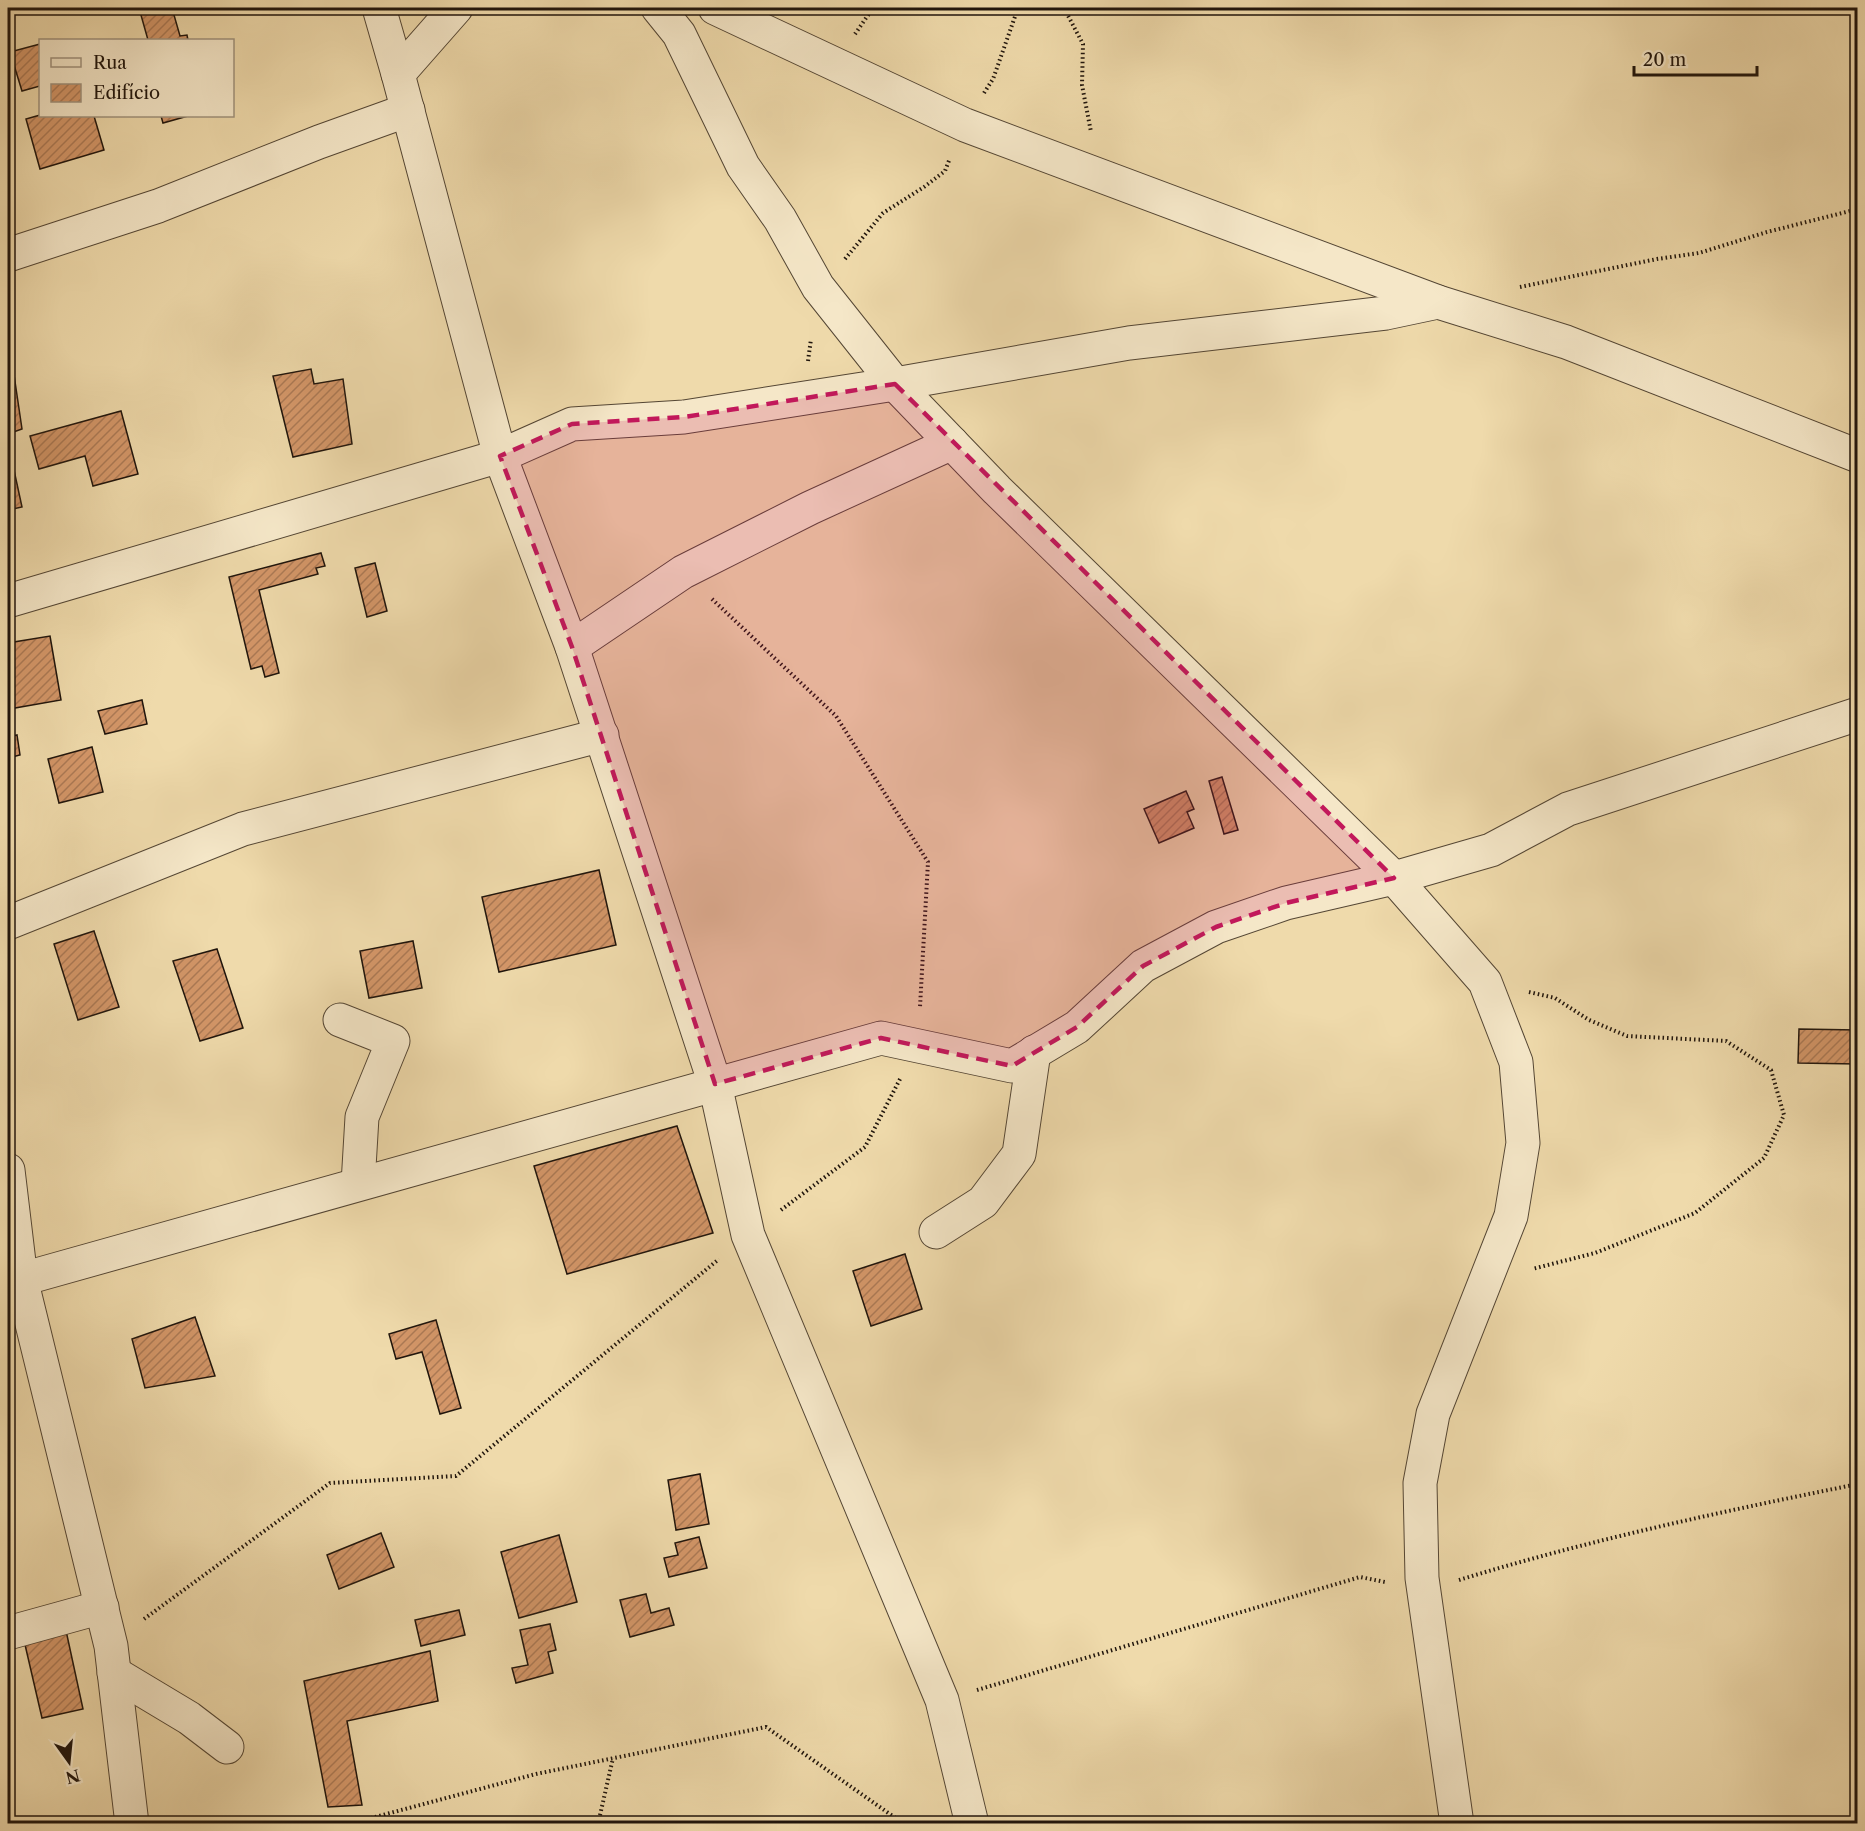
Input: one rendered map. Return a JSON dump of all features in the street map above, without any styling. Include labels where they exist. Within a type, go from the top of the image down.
[{"type":"street","points":[[379,8],[399,74],[500,456],[572,647],[715,1084],[748,1235],[942,1700],[972,1824]]},
{"type":"street","points":[[399,74],[456,8]]},
{"type":"street","points":[[658,8],[679,34],[743,166],[780,219],[818,287],[895,384],[997,490],[1394,878],[1485,981],[1516,1062],[1523,1143],[1511,1216],[1433,1414],[1420,1483],[1422,1578],[1457,1824]]},
{"type":"street","points":[[715,8],[965,125],[1437,302],[1566,342],[1857,456]]},
{"type":"street","points":[[8,255],[158,206],[319,142],[408,110]]},
{"type":"street","points":[[8,601],[500,456],[572,424],[684,417],[895,384],[1129,343],[1386,313],[1437,302]]},
{"type":"street","points":[[572,647],[683,572],[810,508],[952,443]]},
{"type":"street","points":[[14,1281],[881,1038],[1012,1066],[1077,1027],[1143,966],[1216,927],[1286,903],[1394,878],[1491,850],[1568,809],[1857,714]]},
{"type":"street","points":[[8,923],[243,829],[602,735]]},
{"type":"street","points":[[340,1020],[393,1041],[362,1117],[358,1184]]},
{"type":"street","points":[[936,1232],[983,1202],[1019,1154],[1034,1052]]},
{"type":"street","points":[[8,1170],[14,1281],[102,1607],[112,1660],[132,1824]]},
{"type":"street","points":[[8,1633],[102,1607]]},
{"type":"street","points":[[112,1660],[227,1747]]},
{"type":"path","points":[[803,398],[818,287],[883,213],[945,171],[965,125],[993,80],[1018,8]]},
{"type":"path","points":[[1064,8],[1083,44],[1082,85],[1096,174]]},
{"type":"path","points":[[1520,287],[1698,253],[1767,232],[1857,209]]},
{"type":"path","points":[[112,1660],[158,1608],[330,1483],[456,1476],[748,1235],[865,1147],[918,1046],[928,862],[836,716],[683,572]]},
{"type":"path","points":[[1485,981],[1555,998],[1589,1020],[1627,1036],[1726,1041],[1771,1070],[1784,1115],[1764,1158],[1695,1213],[1595,1253],[1485,1280]]},
{"type":"path","points":[[349,1824],[536,1773],[766,1727],[903,1824]]},
{"type":"path","points":[[597,1824],[613,1758]]},
{"type":"highlighted area","points":[[895,384],[1394,878],[1286,903],[1216,927],[1143,966],[1077,1027],[1012,1066],[881,1038],[715,1084],[572,647],[500,456],[572,424],[684,417]]},
{"type":"building","points":[[139,8],[172,8],[180,36],[187,35],[188,39],[148,39]]},
{"type":"building","points":[[39,44],[39,86],[22,91],[10,52]]},
{"type":"building","points":[[39,115],[94,117],[104,150],[40,169],[26,119]]},
{"type":"building","points":[[161,117],[184,117],[163,123]]},
{"type":"building","points":[[13,368],[22,429],[8,434],[8,369]]},
{"type":"building","points":[[311,369],[314,384],[343,379],[352,444],[293,457],[273,376]]},
{"type":"building","points":[[121,411],[138,474],[93,486],[85,456],[39,469],[30,436]]},
{"type":"building","points":[[8,447],[22,507],[8,510]]},
{"type":"building","points":[[321,553],[325,566],[316,568],[318,574],[259,590],[279,673],[265,677],[262,666],[251,669],[229,577]]},
{"type":"building","points":[[375,563],[387,611],[367,617],[355,568]]},
{"type":"building","points":[[50,636],[61,700],[9,709],[8,643]]},
{"type":"building","points":[[142,700],[147,724],[105,734],[98,711]]},
{"type":"building","points":[[17,735],[20,755],[8,758],[8,737]]},
{"type":"building","points":[[92,747],[103,792],[59,803],[48,759]]},
{"type":"building","points":[[1222,777],[1238,830],[1224,834],[1209,781]]},
{"type":"building","points":[[1186,791],[1194,809],[1187,812],[1194,828],[1159,843],[1144,809]]},
{"type":"building","points":[[599,870],[616,945],[499,972],[482,897]]},
{"type":"building","points":[[94,931],[119,1007],[78,1020],[54,944]]},
{"type":"building","points":[[413,941],[422,988],[369,998],[360,951]]},
{"type":"building","points":[[217,949],[243,1028],[200,1041],[173,961]]},
{"type":"building","points":[[1799,1029],[1857,1030],[1857,1064],[1798,1063]]},
{"type":"building","points":[[677,1126],[713,1233],[567,1274],[534,1166]]},
{"type":"building","points":[[905,1254],[922,1309],[871,1326],[853,1271]]},
{"type":"building","points":[[195,1317],[215,1376],[145,1388],[132,1339]]},
{"type":"building","points":[[436,1320],[461,1408],[440,1414],[422,1352],[396,1359],[389,1334]]},
{"type":"building","points":[[700,1474],[709,1524],[676,1530],[668,1480]]},
{"type":"building","points":[[381,1533],[394,1567],[339,1589],[327,1555]]},
{"type":"building","points":[[559,1535],[577,1602],[519,1618],[501,1552]]},
{"type":"building","points":[[699,1537],[707,1568],[669,1577],[664,1558],[678,1555],[675,1543]]},
{"type":"building","points":[[646,1594],[651,1613],[669,1608],[674,1625],[630,1637],[620,1600]]},
{"type":"building","points":[[459,1610],[465,1635],[421,1646],[415,1620]]},
{"type":"building","points":[[550,1624],[556,1650],[548,1652],[553,1673],[516,1683],[512,1668],[528,1665],[520,1630]]},
{"type":"building","points":[[65,1626],[83,1709],[42,1718],[23,1636]]},
{"type":"building","points":[[430,1651],[438,1701],[347,1721],[362,1805],[328,1807],[304,1681]]}]
